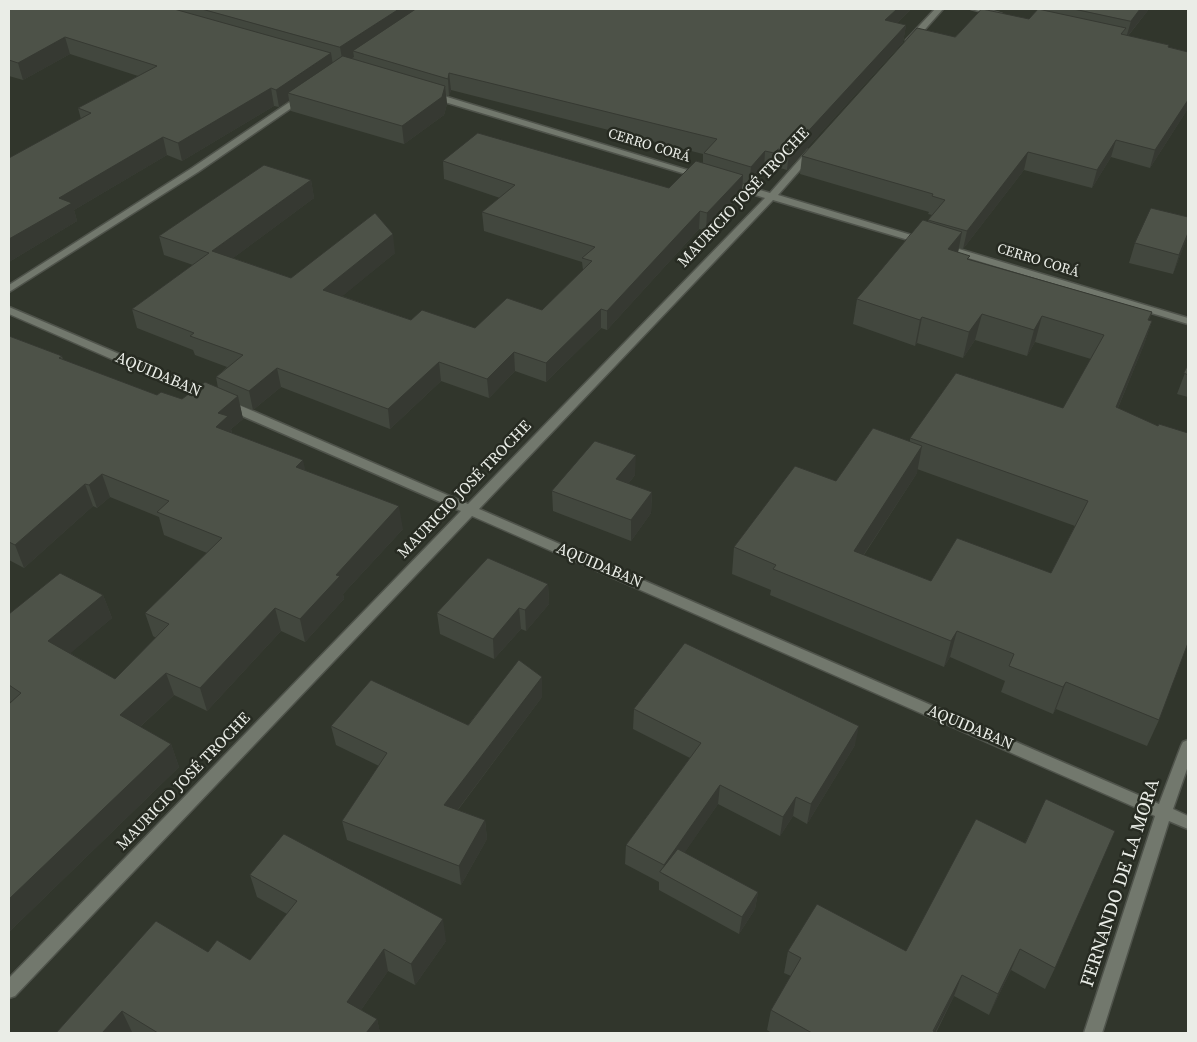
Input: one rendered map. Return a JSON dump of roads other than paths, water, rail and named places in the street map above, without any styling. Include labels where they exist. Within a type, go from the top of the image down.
[{"type":"street","points":[[900,52],[939,9]]},
{"type":"street","points":[[974,9],[1004,15]]},
{"type":"street","points":[[9,289],[195,170],[310,91]]},
{"type":"street","name":"CERRO CORÁ","points":[[419,91],[1188,320]]},
{"type":"street","name":"MAURICIO JOSÉ TROCHE","points":[[9,990],[772,196],[817,146]]},
{"type":"street","name":"AQUIDABAN","points":[[9,310],[1188,823]]},
{"type":"street","name":"FERNANDO DE LA MORA","points":[[1094,1033],[1164,812],[1188,746]]}]
